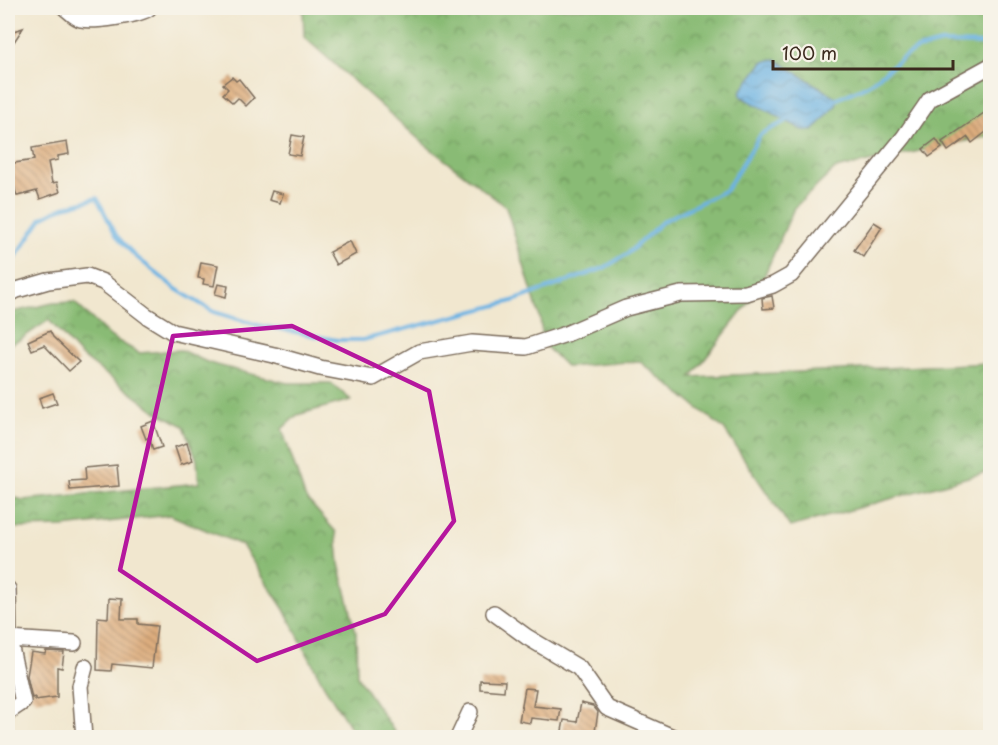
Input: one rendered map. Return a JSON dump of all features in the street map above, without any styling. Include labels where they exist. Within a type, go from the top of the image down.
[{"type":"street","points":[[65,8],[82,19],[127,16],[144,12],[149,8]]},
{"type":"street","points":[[8,295],[48,281],[87,276],[103,282],[147,316],[173,332],[320,368],[373,378],[419,352],[472,343],[526,347],[566,334],[626,308],[681,294],[746,293],[773,285],[790,275],[904,137],[930,99],[990,66]]},
{"type":"street","points":[[8,588],[8,639],[23,702],[8,712]]},
{"type":"street","points":[[494,613],[527,637],[579,668],[608,708],[675,738]]},
{"type":"street","points":[[8,639],[74,643]]},
{"type":"street","points":[[84,738],[80,686],[85,667]]},
{"type":"street","points":[[458,738],[470,712]]},
{"type":"highlighted area","points":[[292,326],[429,391],[454,521],[385,614],[257,661],[120,570],[173,336]]},
{"type":"green space","points":[[303,8],[990,8],[990,136],[835,169],[794,208],[757,292],[691,377],[990,363],[990,471],[790,527],[724,429],[639,361],[567,367],[543,344],[540,318],[506,207],[423,143],[304,37]]},
{"type":"green space","points":[[74,302],[111,337],[139,353],[181,350],[209,363],[287,383],[331,383],[351,400],[297,415],[282,429],[305,497],[336,532],[339,564],[356,632],[357,676],[398,737],[360,737],[351,729],[323,684],[285,611],[242,545],[170,515],[62,527],[18,528],[8,525],[8,496],[23,500],[199,483],[197,460],[184,426],[157,412],[80,355],[49,320],[8,345],[8,313],[53,303]]},
{"type":"water","points":[[775,59],[835,97],[837,104],[813,131],[803,130],[742,97],[740,92],[763,62]]},
{"type":"building","points":[[23,28],[8,51],[8,33]]},
{"type":"building","points":[[232,77],[236,81],[239,79],[254,98],[246,106],[238,98],[233,103],[223,94],[228,89],[223,84]]},
{"type":"building","points":[[984,113],[990,122],[990,129],[972,143],[968,137],[948,151],[942,142]]},
{"type":"building","points":[[292,135],[304,137],[300,156],[288,154]]},
{"type":"building","points":[[936,139],[942,148],[929,157],[923,149]]},
{"type":"building","points":[[67,142],[69,154],[58,156],[58,160],[48,162],[52,183],[57,182],[60,192],[40,199],[37,191],[17,196],[11,177],[8,178],[8,164],[34,160],[32,148]]},
{"type":"building","points":[[272,191],[283,194],[280,203],[269,200]]},
{"type":"building","points":[[874,222],[882,227],[863,257],[854,250]]},
{"type":"building","points":[[350,241],[356,254],[336,265],[329,252]]},
{"type":"building","points":[[201,262],[218,265],[214,286],[203,284],[204,279],[198,278]]},
{"type":"building","points":[[218,284],[228,286],[226,297],[215,294]]},
{"type":"building","points":[[772,296],[774,308],[763,309],[762,298]]},
{"type":"building","points":[[50,331],[53,337],[79,362],[69,371],[44,345],[32,350],[28,341]]},
{"type":"building","points":[[53,393],[57,403],[42,408],[39,398]]},
{"type":"building","points":[[153,421],[162,447],[153,450],[149,437],[146,439],[141,426]]},
{"type":"building","points":[[187,443],[193,461],[181,465],[175,447]]},
{"type":"building","points":[[117,465],[119,486],[70,490],[69,481],[85,480],[84,468]]},
{"type":"building","points":[[109,598],[122,599],[121,619],[138,619],[138,624],[157,626],[152,668],[112,664],[111,671],[97,670],[98,617],[108,618]]},
{"type":"building","points":[[46,651],[64,652],[62,668],[57,667],[57,697],[35,700],[35,697],[32,698],[27,676],[31,652],[45,654]]},
{"type":"building","points":[[480,680],[505,681],[504,691],[480,689]]},
{"type":"building","points":[[525,688],[536,689],[533,706],[561,709],[559,721],[531,718],[530,723],[519,721]]},
{"type":"building","points":[[581,703],[593,706],[598,712],[594,738],[561,736],[564,720],[577,722]]},
{"type":"waterway","points":[[833,101],[868,85],[906,55],[918,49],[941,43],[990,44]]},
{"type":"waterway","points":[[8,262],[13,261],[42,218],[61,208],[97,198],[116,235],[134,255],[176,289],[214,312],[258,325],[337,340],[363,340],[513,301],[604,268],[627,254],[663,221],[726,190],[761,134],[788,120]]}]
